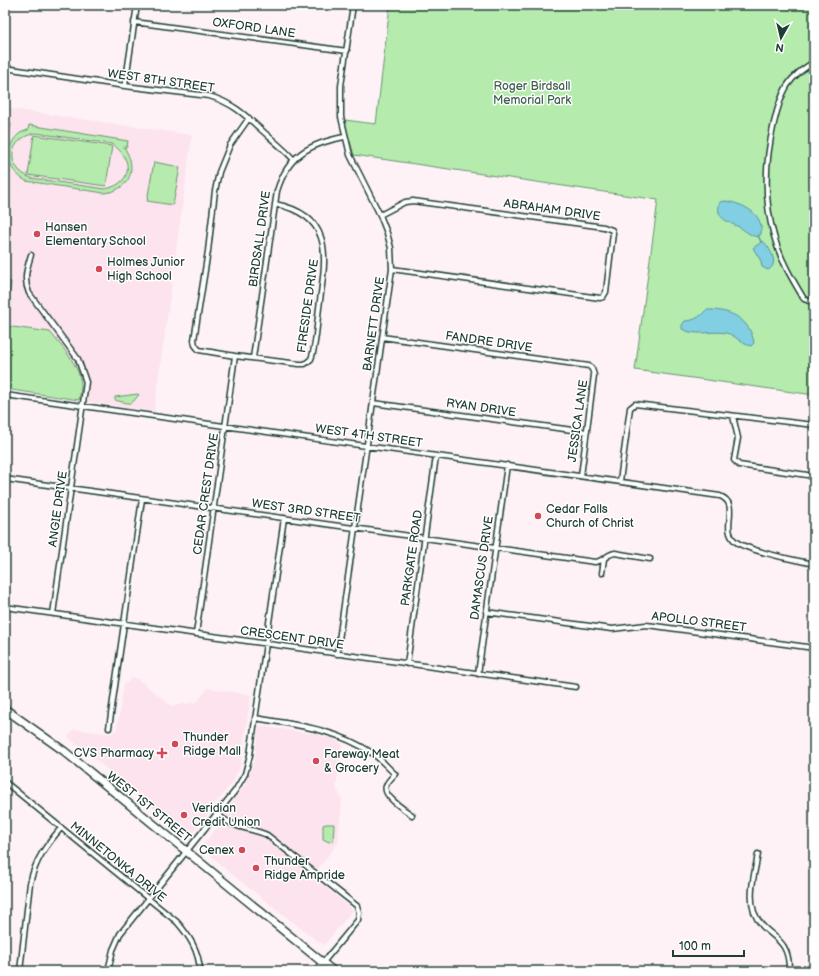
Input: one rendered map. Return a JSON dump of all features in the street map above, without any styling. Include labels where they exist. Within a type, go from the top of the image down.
[{"type":"main road","name":"WEST 1ST STREET","points":[[5,709],[64,751],[333,971]]},
{"type":"street","points":[[125,86],[136,5]]},
{"type":"street","name":"BARNETT DRIVE","points":[[337,654],[392,269],[389,240],[380,215],[350,155],[344,137],[340,117],[340,97],[353,5]]},
{"type":"street","name":"OXFORD LANE","points":[[134,22],[347,51]]},
{"type":"street","points":[[814,62],[797,73],[780,98],[769,144],[766,180],[769,214],[780,255],[804,300],[814,300]]},
{"type":"street","name":"WEST 8TH STREET","points":[[5,68],[125,86],[209,96],[231,104],[249,118],[294,160]]},
{"type":"street","name":"FIRESIDE DRIVE","points":[[249,118],[230,145],[219,172],[215,191],[208,251],[194,340],[196,347],[202,351],[299,364],[306,364],[311,359],[325,263],[324,243],[315,226],[306,216],[294,209],[275,204]]},
{"type":"street","name":"BIRDSALL DRIVE","points":[[253,358],[277,191],[282,178],[294,160],[314,145],[328,140],[344,137]]},
{"type":"street","name":"ABRAHAM DRIVE","points":[[380,215],[405,202],[413,201],[604,227],[612,230],[614,233],[606,292],[603,297],[600,298],[392,269]]},
{"type":"street","name":"ANGIE DRIVE","points":[[31,255],[26,273],[26,287],[33,300],[78,359],[86,382],[84,406],[53,614]]},
{"type":"street","name":"FANDRE DRIVE","points":[[382,337],[586,365],[592,369]]},
{"type":"street","name":"CEDAR CREST DRIVE","points":[[196,634],[235,356]]},
{"type":"street","name":"JESSICA LANE","points":[[580,476],[594,375],[592,369]]},
{"type":"street","name":"WEST 4TH STREET","points":[[5,395],[720,496],[728,501],[730,508],[729,531],[730,536],[735,541],[746,546],[814,564]]},
{"type":"street","name":"RYAN DRIVE","points":[[373,403],[587,432]]},
{"type":"street","points":[[620,481],[630,408],[635,404],[814,425]]},
{"type":"street","points":[[734,416],[738,438],[734,460],[739,464],[814,476]]},
{"type":"street","name":"PARKGATE ROAD","points":[[407,664],[436,456]]},
{"type":"street","name":"DAMASCUS DRIVE","points":[[478,674],[507,465]]},
{"type":"street","name":"WEST 3RD STREET","points":[[5,479],[595,562],[601,561],[610,554],[615,553],[650,559]]},
{"type":"street","points":[[109,728],[142,498]]},
{"type":"street","points":[[108,971],[110,959],[116,943],[126,926],[217,814],[235,791],[245,774],[250,755],[284,518]]},
{"type":"street","points":[[602,573],[604,559]]},
{"type":"street","name":"CRESCENT DRIVE","points":[[5,607],[576,688]]},
{"type":"street","name":"APOLLO STREET","points":[[486,612],[612,629],[655,626],[814,648]]},
{"type":"street","points":[[255,718],[331,732],[350,740],[373,753],[395,774],[386,785],[385,790],[387,795],[412,815]]},
{"type":"street","name":"MINNETONKA DRIVE","points":[[5,782],[176,922],[186,932],[197,952],[200,971]]},
{"type":"street","points":[[217,814],[237,827],[267,835],[357,906],[359,912],[358,920],[316,971]]},
{"type":"street","points":[[20,971],[32,874],[40,856],[61,828]]},
{"type":"street","points":[[758,854],[752,894],[754,911],[760,924],[778,938],[783,944],[788,958],[789,971]]},
{"type":"shaded area","name":"Holmes Junior High School","points":[[5,108],[192,135],[154,412],[79,400],[81,385],[50,332],[5,326]]},
{"type":"shaded area","points":[[132,677],[139,680],[172,706],[197,702],[208,688],[251,695],[240,766],[233,782],[217,802],[212,802],[204,812],[208,814],[193,833],[183,831],[68,737],[74,729],[111,734],[117,729],[124,683],[127,683]]},
{"type":"shaded area","points":[[259,726],[315,734],[334,739],[342,744],[336,787],[342,800],[338,843],[312,876],[353,910],[324,945],[220,865],[202,846],[220,823],[220,819],[245,785],[255,760]]},
{"type":"green space","name":"Roger Birdsall Memorial Park","points":[[390,5],[814,5],[814,395],[635,370],[658,200],[354,155],[345,120],[376,124]]},
{"type":"green space","points":[[5,117],[11,124],[9,138],[7,138],[5,149]]},
{"type":"green space","points":[[29,125],[128,141],[127,147],[124,147],[130,159],[130,176],[127,182],[115,191],[104,193],[26,181],[14,171],[10,163],[9,152],[16,137],[28,130]],"holes":[[[36,133],[112,144],[124,157],[127,164],[127,170],[125,177],[121,182],[105,189],[31,178],[22,173],[16,167],[13,160],[15,147],[20,141],[27,136]]]},
{"type":"green space","points":[[34,135],[112,146],[106,186],[28,175]]},
{"type":"green space","points":[[154,162],[180,167],[173,205],[147,201]]},
{"type":"green space","points":[[5,281],[11,282],[6,314],[5,314]]},
{"type":"green space","points":[[5,326],[50,332],[69,356],[80,377],[81,384],[79,400],[5,389]]},
{"type":"green space","points":[[139,395],[131,403],[115,400],[115,397]]},
{"type":"green space","points":[[334,824],[333,841],[329,842],[323,839],[323,825]]},
{"type":"water","points":[[578,5],[643,5],[638,8],[622,9]]},
{"type":"water","points":[[726,201],[739,204],[756,215],[761,227],[761,234],[757,237],[754,236],[723,219],[720,216],[719,207],[720,202]]},
{"type":"water","points":[[763,241],[771,252],[774,260],[772,267],[768,270],[762,267],[761,261],[753,248]]},
{"type":"water","points":[[706,310],[730,313],[743,321],[752,334],[754,343],[751,346],[747,345],[729,334],[721,332],[693,333],[682,329],[682,325],[685,321],[697,318]]},
{"type":"waterway","points":[[758,235],[761,242]]},
{"type":"place","name":"Hansen Elementary School","points":[[37,234]]},
{"type":"place","name":"Holmes Junior High School","points":[[99,269]]},
{"type":"place","name":"Cedar Falls Church of Christ","points":[[538,516]]},
{"type":"place","name":"Thunder Ridge Mall","points":[[175,744]]},
{"type":"place","name":"CVS Pharmacy","points":[[162,753]]},
{"type":"place","name":"Fareway Meat & Grocery","points":[[316,761]]},
{"type":"place","name":"Veridian Credit Union","points":[[184,815]]},
{"type":"place","name":"Cenex","points":[[242,850]]},
{"type":"place","name":"Thunder Ridge Ampride","points":[[256,868]]}]
